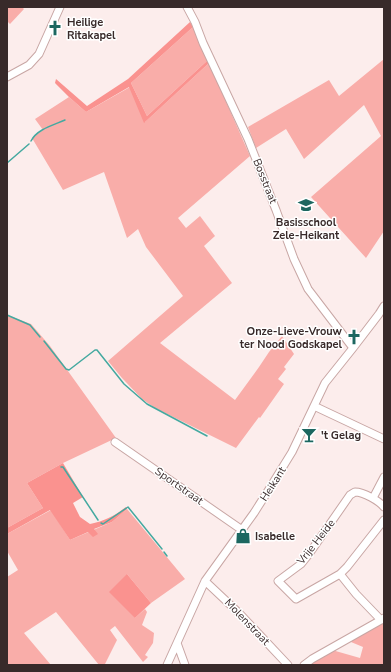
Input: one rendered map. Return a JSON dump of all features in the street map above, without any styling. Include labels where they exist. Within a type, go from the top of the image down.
[{"type":"street","points":[[7,76],[29,65],[39,54],[60,7]]},
{"type":"street","name":"Bosstraat","points":[[187,7],[248,139],[294,259],[308,289],[353,348]]},
{"type":"street","name":"Heikant","points":[[169,663],[205,581],[242,530],[286,463],[325,383],[384,306]]},
{"type":"street","points":[[314,406],[384,439]]},
{"type":"street","name":"Sportstraat","points":[[116,442],[242,530]]},
{"type":"street","points":[[373,498],[384,476]]},
{"type":"street","name":"Vrije Heide","points":[[384,507],[373,498],[354,492],[350,495],[301,564],[278,581],[296,599],[340,574],[384,520]]},
{"type":"street","points":[[304,665],[383,619],[346,583],[340,574]]},
{"type":"street","name":"Molenstraat","points":[[205,581],[240,614],[288,665]]},
{"type":"street","points":[[169,663],[184,665],[177,643]]},
{"type":"shaded area","points":[[7,7],[22,7],[24,9],[10,24],[7,21]]},
{"type":"shaded area","points":[[190,22],[193,27],[131,83],[147,116],[208,60],[209,63],[144,123],[129,87],[86,112],[55,83],[56,79],[87,106],[128,79]]},
{"type":"shaded area","points":[[193,27],[208,60],[147,116],[131,83]]},
{"type":"shaded area","points":[[384,59],[384,231],[366,258],[311,197],[381,136],[364,105],[304,159],[286,129],[256,148],[248,127],[329,80],[339,96]]},
{"type":"shaded area","points":[[209,63],[250,156],[178,218],[186,228],[200,216],[215,236],[204,246],[232,283],[160,343],[235,400],[282,336],[294,354],[284,367],[286,369],[278,379],[284,384],[236,448],[155,408],[142,399],[108,361],[183,296],[146,247],[138,229],[127,238],[104,172],[63,190],[32,138],[43,130],[35,119],[69,97],[86,112],[130,87],[145,122]]},
{"type":"shaded area","points":[[7,315],[31,324],[50,346],[116,438],[63,463],[27,483],[43,508],[7,528]]},
{"type":"shaded area","points":[[63,463],[83,497],[73,503],[80,517],[90,524],[109,518],[126,507],[127,509],[112,522],[94,529],[98,534],[93,537],[88,532],[70,540],[50,510],[7,534],[7,528],[43,508],[27,483]]},
{"type":"shaded area","points":[[127,509],[185,579],[151,603],[127,574],[135,618],[145,609],[147,612],[142,625],[154,633],[153,643],[145,655],[148,657],[143,662],[115,626],[110,630],[117,640],[105,664],[99,665],[56,612],[24,633],[51,665],[7,665],[7,577],[18,570],[7,551],[7,534],[51,510],[70,540],[112,522]]},
{"type":"shaded area","points":[[127,574],[151,603],[135,618],[109,592]]},
{"type":"shaded area","points":[[384,623],[384,665],[308,665],[332,650],[360,658],[363,647],[351,642],[355,638]]},
{"type":"waterway","points":[[31,141],[41,130],[65,120]]},
{"type":"waterway","points":[[7,163],[29,144]]},
{"type":"waterway","points":[[7,315],[30,325],[40,337]]},
{"type":"waterway","points":[[44,341],[66,369],[69,370],[97,350],[124,384],[147,404],[207,436]]},
{"type":"waterway","points":[[61,467],[63,467],[98,520]]},
{"type":"waterway","points":[[101,523],[103,524],[128,507],[162,549]]},
{"type":"waterway","points":[[164,552],[167,556]]},
{"type":"place","name":"Heilige Ritakapel","points":[[55,28]]},
{"type":"place","name":"Basisschool Zele-Heikant","points":[[306,205]]},
{"type":"place","name":"Onze-Lieve-Vrouw ter Nood Godskapel","points":[[354,337]]},
{"type":"place","name":"'t Gelag","points":[[309,435]]},
{"type":"place","name":"Isabelle","points":[[243,536]]}]
